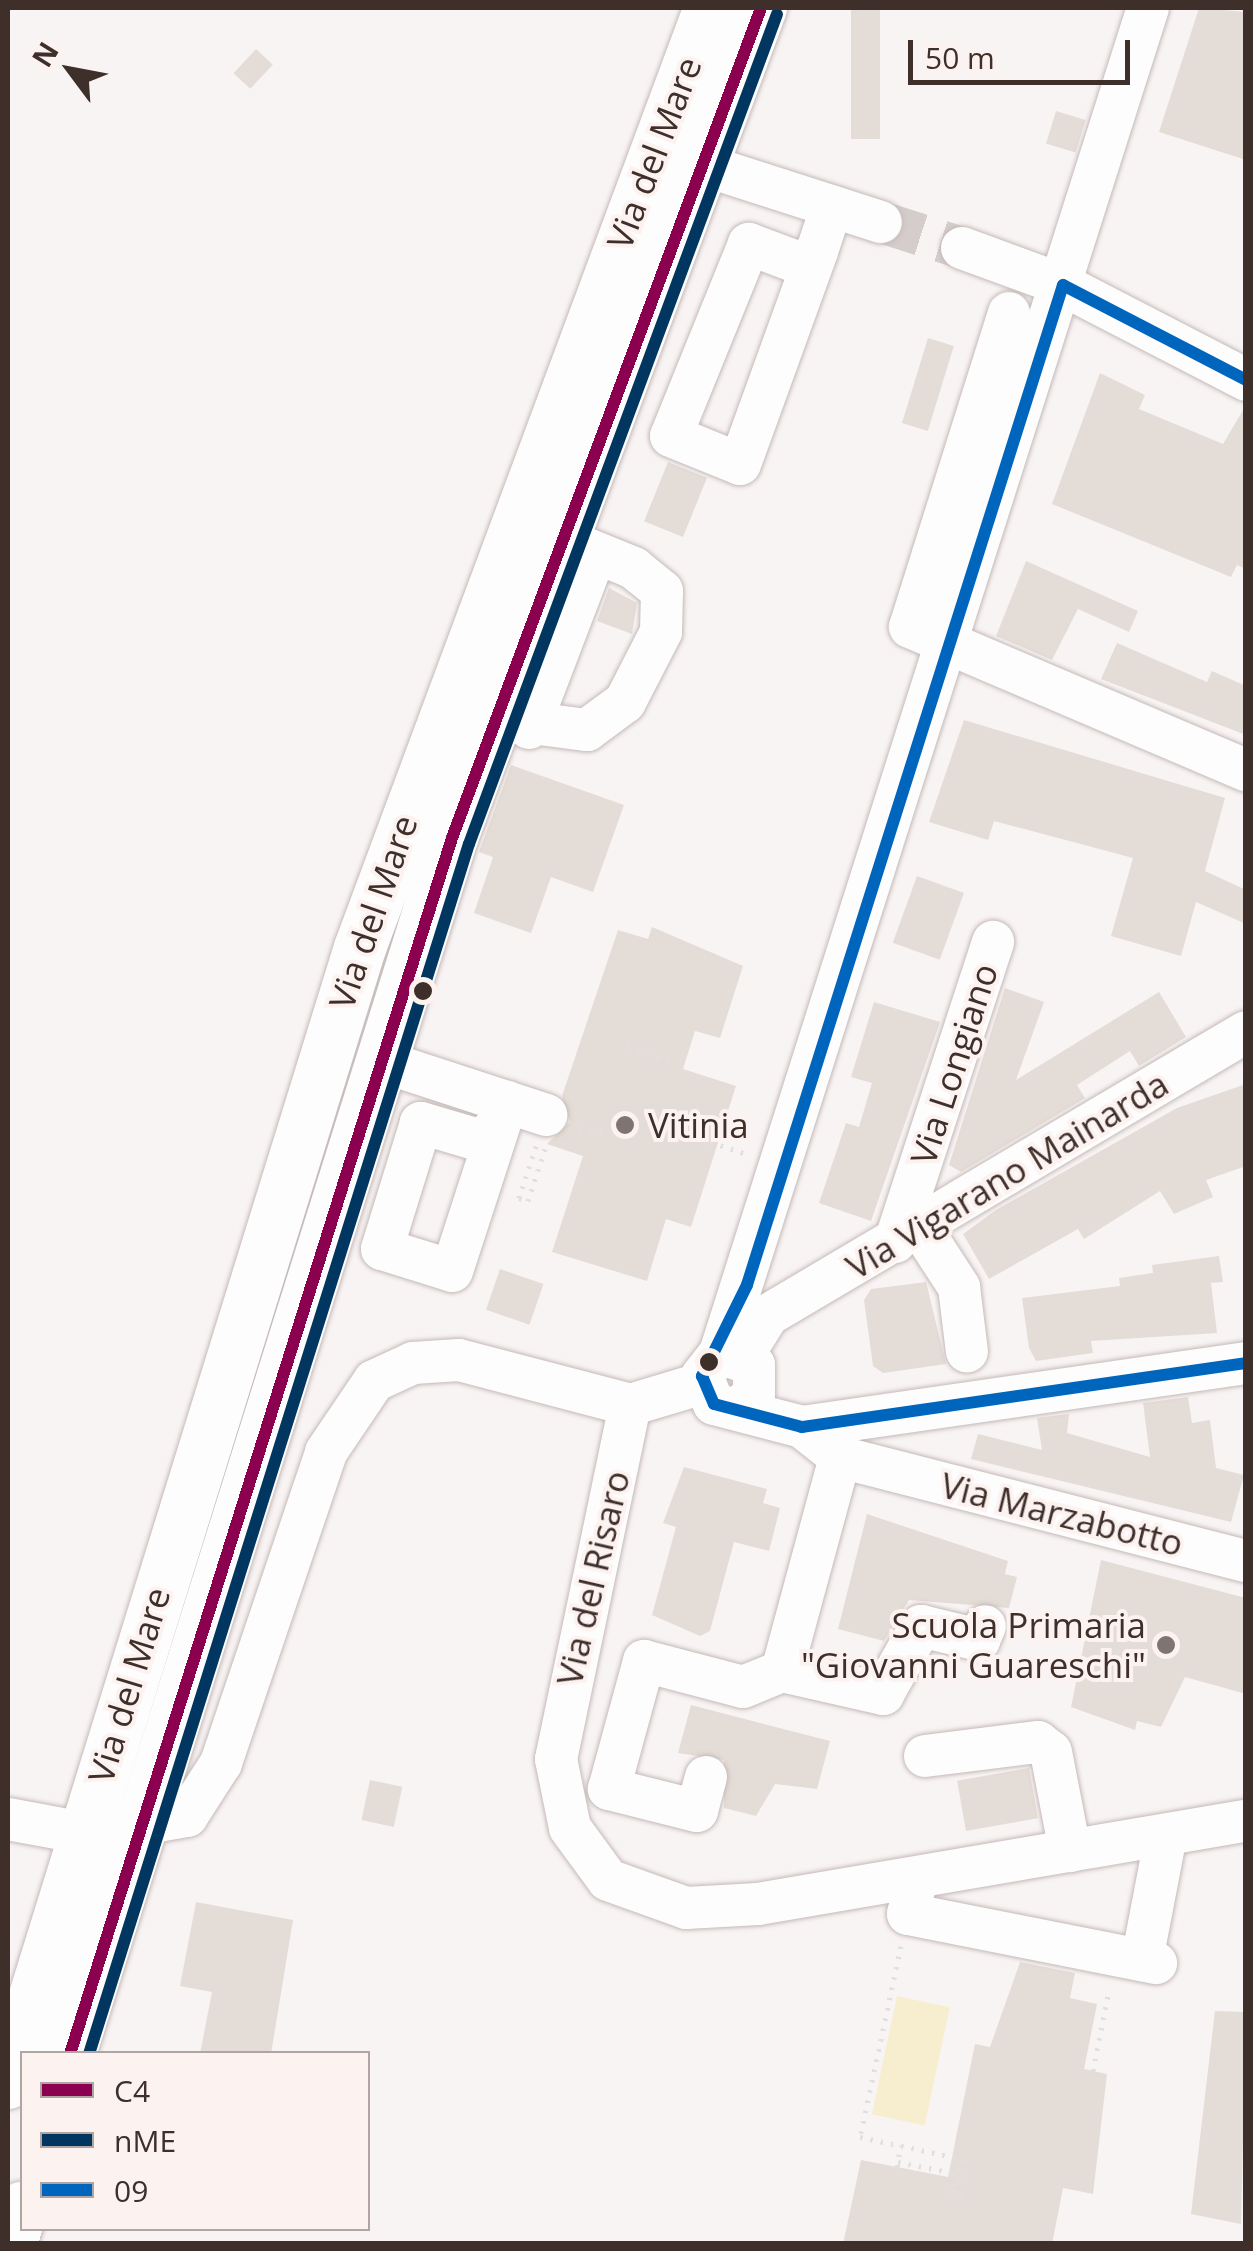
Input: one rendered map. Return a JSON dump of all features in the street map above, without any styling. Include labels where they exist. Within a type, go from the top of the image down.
[{"type":"main road","name":"Via del Mare","points":[[8,2083],[366,930],[710,8]]},
{"type":"main road","points":[[71,2051],[380,1062],[578,546],[700,164],[760,8]]},
{"type":"main road","points":[[12,2244],[20,2215]]},
{"type":"street","points":[[755,1307],[951,642],[1148,8]]},
{"type":"street","points":[[700,164],[881,222]]},
{"type":"street","points":[[817,251],[802,264],[750,244],[671,436],[740,464],[817,251],[832,206]]},
{"type":"street","points":[[962,248],[1063,285],[1246,380]]},
{"type":"street","points":[[1009,313],[910,627],[1246,770]]},
{"type":"street","points":[[989,376],[1031,388]]},
{"type":"street","points":[[512,723],[587,730],[626,702],[661,632],[662,591],[578,546]]},
{"type":"street","name":"Via Longiano","points":[[907,1235],[994,942]]},
{"type":"street","name":"Via Vigarano Mainarda","points":[[722,1364],[755,1307],[907,1235],[1246,1032]]},
{"type":"street","points":[[380,1062],[535,1120]]},
{"type":"street","points":[[907,1235],[959,1287],[968,1352]]},
{"type":"street","points":[[142,1824],[187,1816],[221,1763],[326,1452],[351,1404],[413,1363],[493,1366],[613,1401],[722,1364],[758,1378],[739,1407],[802,1426],[1246,1363]]},
{"type":"street","name":"Via del Risaro","points":[[613,1401],[556,1759],[586,1857],[636,1896],[686,1908],[912,1896],[1070,1851],[1146,1845],[1246,1821]]},
{"type":"street","points":[[782,1671],[850,1472],[802,1426]]},
{"type":"street","name":"Via Marzabotto","points":[[850,1472],[1246,1561]]},
{"type":"street","points":[[706,1777],[697,1811],[609,1788],[644,1661],[743,1687],[782,1671],[883,1694],[921,1626],[980,1640],[985,1626]]},
{"type":"street","points":[[926,1756],[1038,1742],[1051,1752],[1070,1851]]},
{"type":"street","points":[[8,1820],[83,1833]]},
{"type":"street","points":[[912,1896],[1138,1960],[1146,1845]]},
{"type":"path","points":[[627,1047],[670,1061]]},
{"type":"path","points":[[535,1120],[528,1202],[520,1198],[535,1120]]},
{"type":"path","points":[[535,1120],[601,1133]]},
{"type":"path","points":[[651,1122],[717,1144]]},
{"type":"path","points":[[912,1896],[860,2137],[962,2159],[956,2192]]},
{"type":"path","points":[[1093,2071],[1138,1960]]},
{"type":"path","points":[[902,2146],[898,2165],[954,2173],[956,2192]]},
{"type":"path","points":[[956,2192],[970,2200]]},
{"type":"shaded area","points":[[897,1996],[950,2007],[925,2126],[872,2114]]},
{"type":"building","points":[[851,8],[880,8],[880,139],[851,139]]},
{"type":"building","points":[[1199,8],[1246,12],[1246,160],[1159,132]]},
{"type":"building","points":[[256,49],[273,65],[250,89],[233,73]]},
{"type":"building","points":[[1056,111],[1086,120],[1076,153],[1046,144]]},
{"type":"building","points":[[928,338],[954,346],[928,431],[902,423]]},
{"type":"building","points":[[1100,373],[1145,395],[1139,409],[1223,444],[1246,405],[1246,569],[1237,565],[1231,577],[1052,504]]},
{"type":"building","points":[[668,462],[707,478],[683,537],[644,521]]},
{"type":"building","points":[[1026,561],[1138,611],[1129,632],[1078,609],[1052,660],[996,636]]},
{"type":"building","points":[[609,588],[637,603],[632,634],[597,621]]},
{"type":"building","points":[[1117,643],[1207,682],[1212,671],[1246,686],[1246,735],[1101,679]]},
{"type":"building","points":[[964,720],[1225,798],[1205,871],[1246,890],[1246,924],[1196,902],[1181,956],[1111,936],[1133,858],[994,821],[988,840],[929,822]]},
{"type":"building","points":[[511,765],[624,805],[593,892],[551,877],[531,933],[474,913],[493,857],[479,852]]},
{"type":"building","points":[[917,876],[964,893],[940,960],[893,943]]},
{"type":"building","points":[[652,927],[743,966],[720,1038],[695,1031],[683,1069],[736,1086],[691,1227],[666,1219],[647,1281],[552,1252],[583,1156],[547,1144],[570,1122],[562,1096],[618,930],[648,939]]},
{"type":"building","points":[[1005,988],[1044,1002],[1016,1080],[1159,992],[1186,1037],[1139,1066],[1130,1051],[1077,1085],[1085,1098],[961,1172],[949,1165]]},
{"type":"building","points":[[874,1002],[940,1022],[871,1221],[819,1203],[846,1123],[859,1127],[872,1083],[851,1077]]},
{"type":"building","points":[[1246,1084],[1246,1166],[1206,1180],[1213,1197],[1174,1214],[1160,1191],[1084,1239],[1078,1229],[989,1279],[963,1234],[996,1210],[1177,1108]]},
{"type":"building","points":[[1219,1256],[1223,1282],[1211,1283],[1217,1333],[1091,1341],[1093,1353],[1036,1361],[1029,1348],[1022,1298],[1120,1286],[1119,1278],[1153,1273],[1152,1265]]},
{"type":"building","points":[[500,1269],[543,1284],[529,1325],[486,1310]]},
{"type":"building","points":[[926,1282],[946,1364],[883,1373],[873,1366],[864,1300],[871,1289]]},
{"type":"building","points":[[1188,1397],[1192,1423],[1210,1420],[1216,1468],[1244,1475],[1231,1522],[971,1459],[978,1434],[1042,1450],[1037,1418],[1069,1414],[1067,1433],[1150,1457],[1143,1403]]},
{"type":"building","points":[[684,1467],[767,1489],[763,1503],[780,1508],[769,1551],[734,1542],[710,1631],[700,1636],[652,1615],[676,1527],[663,1523]]},
{"type":"building","points":[[867,1514],[1008,1561],[1005,1574],[1017,1577],[1009,1608],[909,1600],[884,1641],[838,1629]]},
{"type":"building","name":"Scuola Primaria \"Giovanni Guareschi\"","points":[[1101,1560],[1246,1598],[1246,1694],[1185,1677],[1161,1727],[1137,1721],[1135,1730],[1071,1707]]},
{"type":"building","points":[[691,1705],[830,1741],[817,1789],[775,1784],[756,1816],[724,1808],[724,1760],[678,1753]]},
{"type":"building","points":[[1029,1768],[1038,1818],[966,1831],[957,1781]]},
{"type":"building","points":[[370,1780],[402,1787],[394,1827],[361,1820]]},
{"type":"building","points":[[196,1902],[293,1920],[271,2051],[201,2051],[212,1992],[180,1986]]},
{"type":"building","points":[[1020,1962],[1075,1973],[1070,1998],[1097,2004],[1084,2069],[1107,2074],[1093,2194],[1063,2188],[1052,2244],[843,2244],[861,2160],[948,2177],[975,2044],[990,2047]]},
{"type":"building","points":[[1215,2011],[1246,2012],[1241,2224],[1191,2214]]},
{"type":"tunnel","points":[[881,222],[962,248]]},
{"type":"transit line","name":"C4","points":[[71,2051],[452,838],[761,8]]},
{"type":"transit line","name":"nME","points":[[90,2051],[469,844],[777,14]]},
{"type":"transit line","name":"09","points":[[1246,380],[1063,285],[747,1285],[702,1376],[714,1404],[802,1427],[1246,1363]]},
{"type":"place","name":"Vitinia","points":[[625,1125]]},
{"type":"place","name":"Scuola Primaria \"Giovanni Guareschi\"","points":[[1166,1645]]}]
